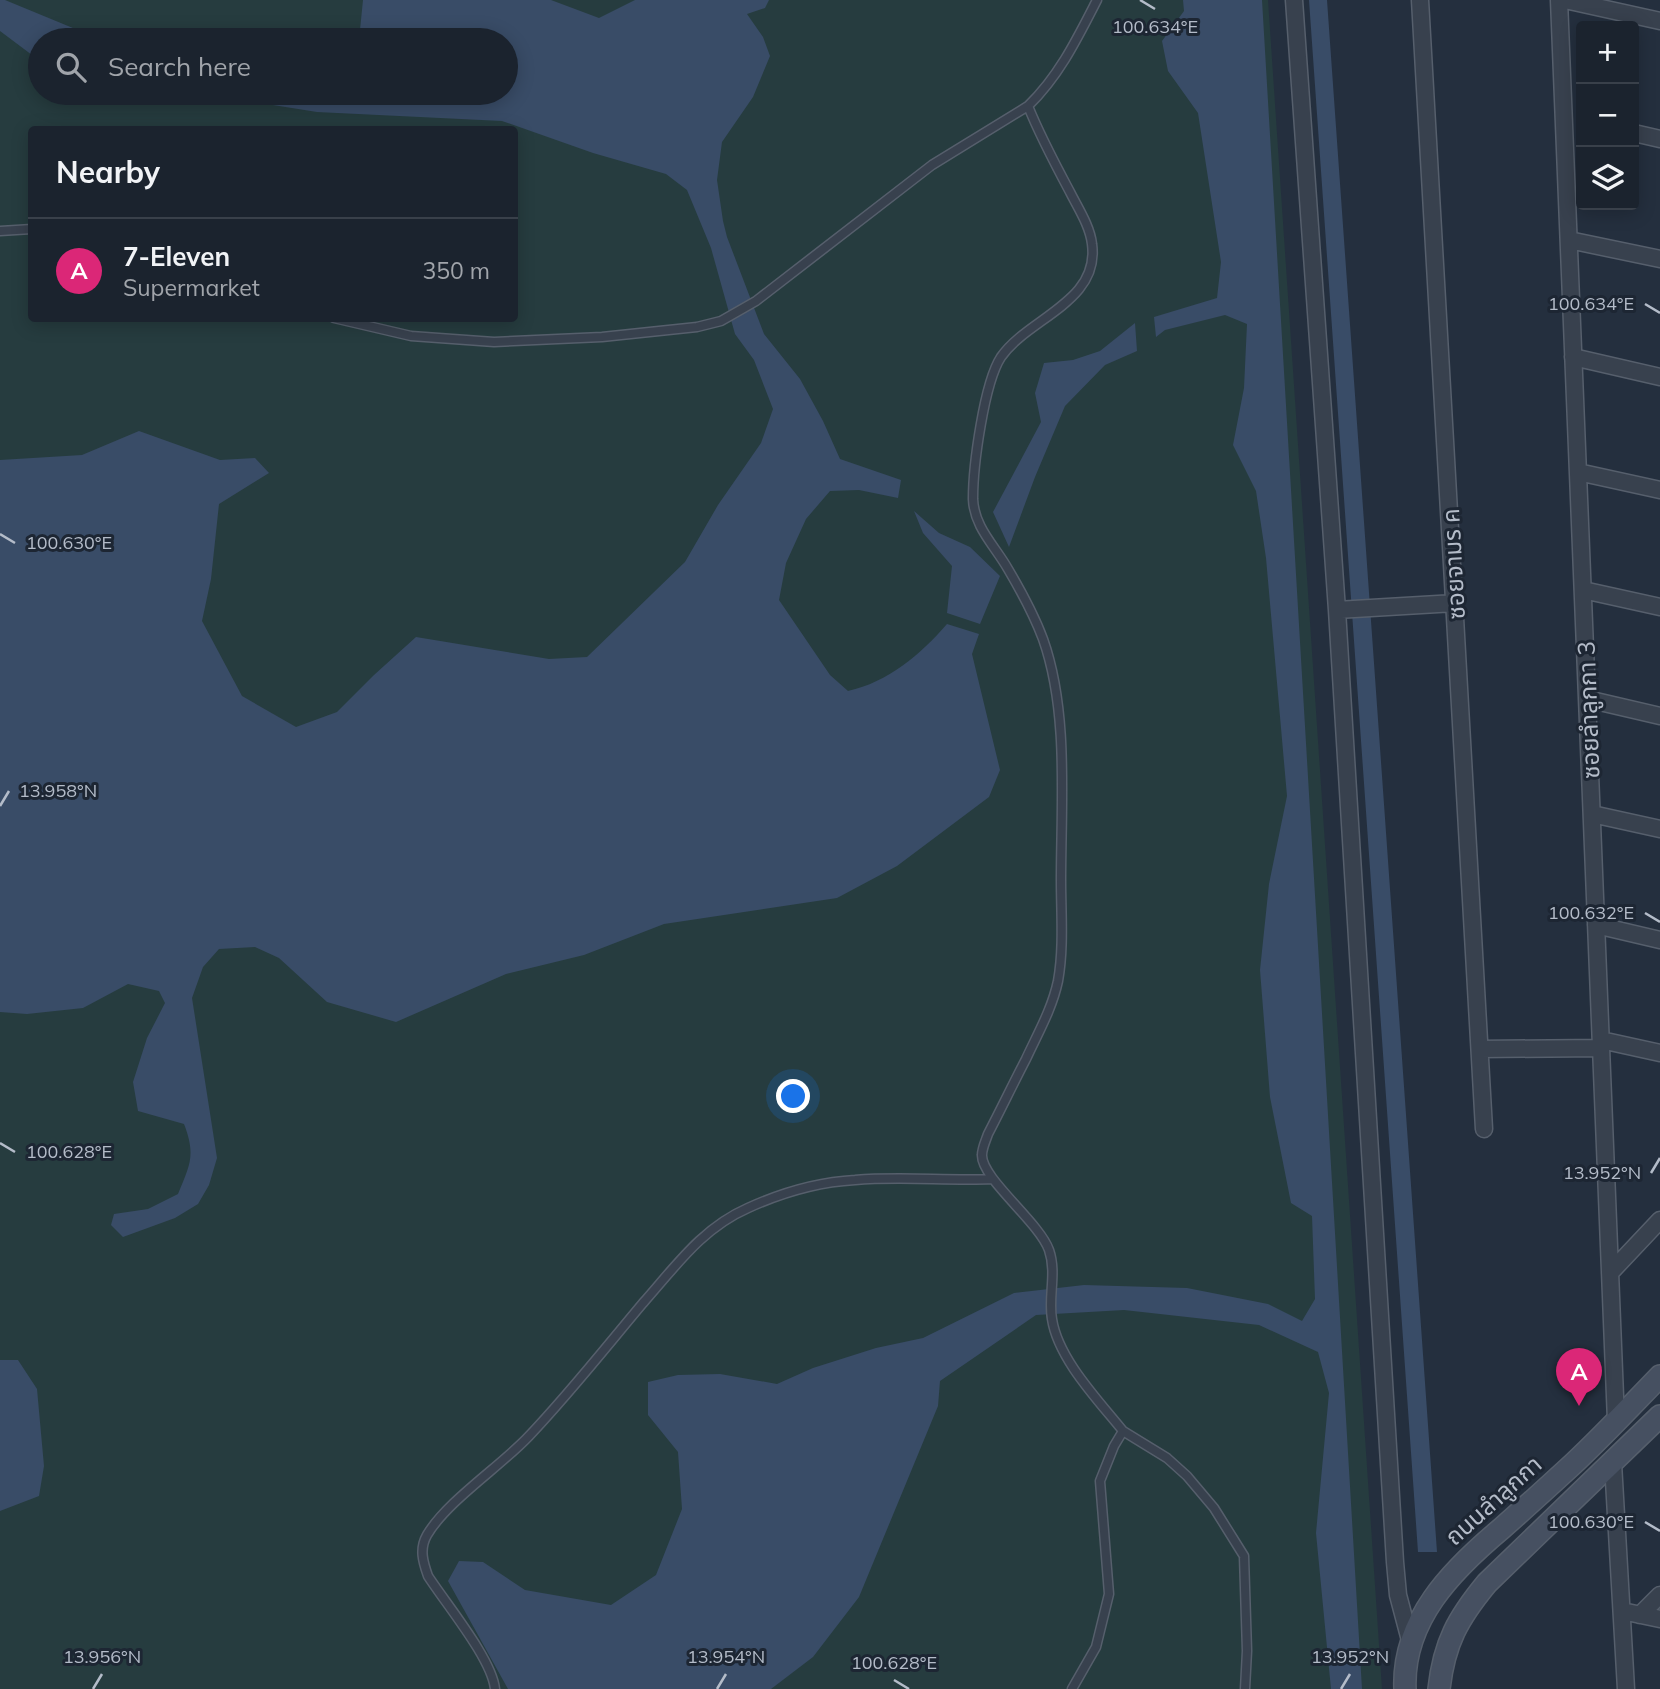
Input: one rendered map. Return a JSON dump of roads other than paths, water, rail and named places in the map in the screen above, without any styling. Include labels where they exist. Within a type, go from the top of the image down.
[{"type":"main road","name":"ถนนลำลูกกา","points":[[1405,1689],[1411,1644],[1423,1614],[1440,1588],[1469,1555],[1574,1463],[1660,1376]]},
{"type":"main road","points":[[1438,1689],[1442,1660],[1457,1624],[1471,1602],[1487,1583],[1660,1416]]},
{"type":"street","points":[[1294,0],[1337,610],[1395,1562],[1398,1595],[1411,1644]]},
{"type":"street","name":"ซอยจามร ค","points":[[1420,0],[1484,1129]]},
{"type":"street","points":[[1562,0],[1660,22]]},
{"type":"street","name":"ซอยลำลูกกา 3","points":[[1562,0],[1573,357],[1616,1421]]},
{"type":"street","points":[[1564,118],[1576,121]]},
{"type":"street","points":[[1639,134],[1660,139]]},
{"type":"street","points":[[1569,240],[1660,259]]},
{"type":"street","points":[[1573,357],[1660,377]]},
{"type":"street","points":[[1578,472],[1660,490]]},
{"type":"street","points":[[1583,590],[1660,607]]},
{"type":"street","points":[[1337,610],[1455,603]]},
{"type":"street","points":[[1587,699],[1660,716]]},
{"type":"street","points":[[1592,814],[1660,829]]},
{"type":"street","points":[[1596,925],[1660,940]]},
{"type":"street","points":[[1480,1049],[1601,1044],[1660,1053]]},
{"type":"street","points":[[1611,1273],[1660,1220]]},
{"type":"street","points":[[1613,1462],[1626,1689]]},
{"type":"street","points":[[1640,1615],[1660,1595]]},
{"type":"street","points":[[1622,1611],[1660,1619]]},
{"type":"lane","points":[[350,322],[411,337],[494,342],[602,337],[696,327],[721,321],[756,301],[932,165],[1028,106],[1047,88],[1069,54],[1097,0]]},
{"type":"lane","points":[[1028,106],[1084,219],[1092,243],[1092,265],[1084,283],[1070,299],[1017,340],[1002,356],[990,378],[980,438],[973,500],[976,516],[1027,602],[1053,671],[1060,744],[1061,937],[1058,980],[1049,1012],[988,1134],[982,1154],[984,1166],[993,1179],[1023,1211],[1049,1250],[1054,1289],[1052,1319],[1060,1342],[1077,1372],[1124,1431],[1167,1458],[1187,1476],[1214,1508],[1244,1556],[1247,1638],[1245,1689]]},
{"type":"lane","points":[[0,231],[28,229]]},
{"type":"lane","points":[[495,1689],[494,1679],[485,1660],[428,1576],[422,1547],[427,1535],[446,1513],[529,1437],[682,1255],[714,1227],[746,1209],[818,1185],[854,1180],[993,1179]]},
{"type":"lane","points":[[1072,1689],[1096,1647],[1110,1594],[1100,1481],[1114,1446],[1124,1431]]},
{"type":"water","points":[[0,0],[73,28],[28,28],[28,52],[0,31]]},
{"type":"water","points":[[363,0],[551,0],[599,18],[635,0],[769,0],[765,8],[747,14],[763,37],[770,56],[753,97],[722,142],[717,180],[727,237],[764,334],[800,379],[840,459],[901,480],[898,498],[859,490],[830,491],[806,519],[786,563],[779,600],[830,675],[848,691],[877,681],[902,666],[947,624],[979,634],[972,654],[1000,770],[989,797],[897,866],[837,898],[664,924],[584,955],[506,974],[396,1022],[327,1002],[279,958],[255,947],[219,949],[203,967],[192,998],[217,1158],[209,1185],[198,1204],[175,1218],[123,1237],[111,1225],[114,1214],[148,1209],[178,1194],[190,1160],[190,1144],[184,1124],[138,1111],[133,1082],[147,1038],[165,1003],[159,991],[128,984],[83,1008],[27,1014],[0,1012],[0,460],[82,455],[139,431],[220,460],[255,458],[269,473],[219,504],[211,579],[202,621],[242,696],[296,727],[337,712],[416,637],[549,659],[587,657],[685,562],[718,505],[761,443],[773,409],[754,360],[735,334],[711,248],[687,190],[666,174],[593,153],[502,121],[317,112],[273,105],[518,105],[518,28],[360,28]]},
{"type":"water","points":[[1183,0],[1262,0],[1362,1689],[1331,1689],[1316,1533],[1329,1393],[1318,1352],[1259,1325],[1124,1310],[1036,1315],[940,1381],[938,1406],[859,1597],[813,1657],[771,1689],[508,1689],[448,1581],[459,1561],[483,1562],[525,1590],[611,1605],[656,1575],[682,1509],[678,1452],[648,1415],[648,1382],[678,1375],[720,1374],[777,1384],[813,1368],[876,1348],[923,1338],[1014,1293],[1084,1285],[1187,1288],[1268,1304],[1302,1321],[1315,1299],[1312,1216],[1291,1203],[1270,1097],[1260,970],[1269,884],[1287,796],[1266,558],[1256,491],[1233,445],[1244,388],[1247,324],[1225,315],[1165,330],[1156,337],[1154,317],[1217,298],[1221,262],[1198,113],[1168,71],[1162,41],[1184,11]]},
{"type":"water","points":[[1309,0],[1327,0],[1437,1552],[1418,1552]]},
{"type":"water","points":[[1135,323],[1137,351],[1105,365],[1065,406],[1009,547],[993,512],[1041,422],[1035,393],[1044,363],[1073,360],[1100,351]]},
{"type":"water","points":[[914,511],[939,533],[970,547],[1000,576],[980,624],[947,613],[952,566],[923,533]]},
{"type":"water","points":[[0,1360],[18,1360],[37,1389],[44,1466],[39,1496],[0,1511]]},
{"type":"place","name":"7-Eleven","points":[[1579,1406]]}]
